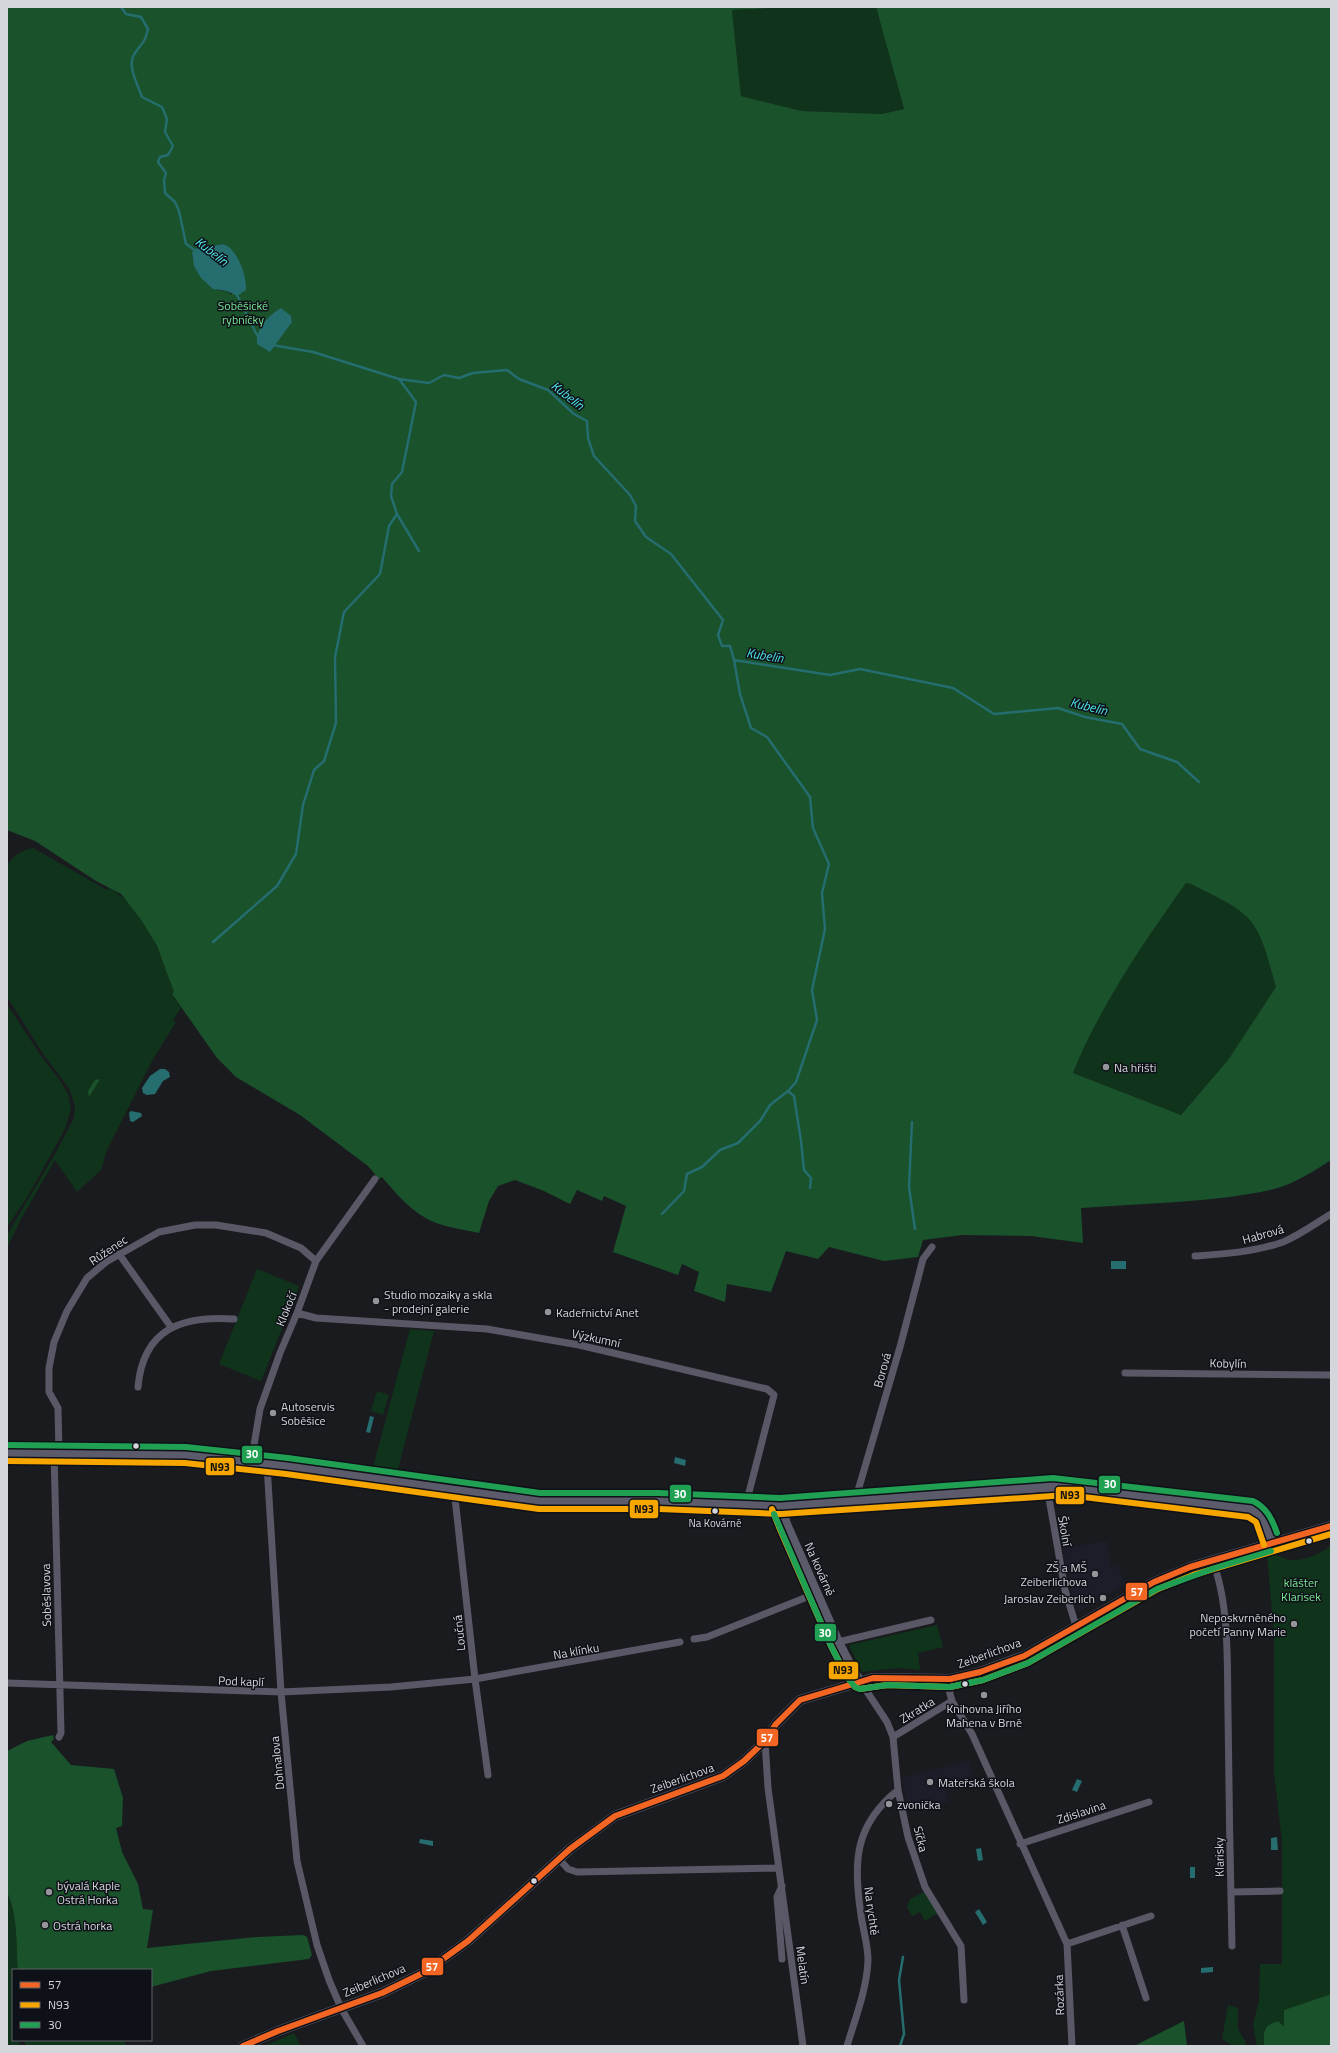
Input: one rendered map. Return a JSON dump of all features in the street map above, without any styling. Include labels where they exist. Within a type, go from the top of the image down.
[{"type":"street","name":"Klokočí","points":[[251,1463],[260,1409],[316,1261],[375,1179]]},
{"type":"street","name":"Habrová","points":[[1195,1256],[1228,1254],[1270,1246],[1284,1241],[1331,1214]]},
{"type":"street","name":"Růženec","points":[[56,1453],[58,1408],[49,1392],[49,1368],[54,1342],[67,1311],[87,1278],[119,1254],[159,1232],[195,1225],[216,1224],[266,1233],[301,1248],[316,1261]]},
{"type":"street","name":"Borová","points":[[855,1501],[900,1347],[923,1259],[932,1247]]},
{"type":"street","points":[[119,1254],[171,1327]]},
{"type":"street","name":"Výzkumní","points":[[297,1313],[316,1318],[487,1329],[579,1345],[767,1389],[774,1395],[746,1504]]},
{"type":"street","points":[[138,1387],[143,1361],[148,1351],[157,1339],[171,1327],[200,1319],[234,1319]]},
{"type":"street","name":"Kobylín","points":[[1125,1373],[1331,1376]]},
{"type":"street","points":[[7,1452],[185,1456],[267,1465],[538,1501],[746,1504],[780,1506],[1047,1486],[1066,1487],[1251,1509],[1263,1517],[1272,1542]]},
{"type":"street","name":"Soběslavova","points":[[56,1453],[61,1733],[59,1737]]},
{"type":"street","name":"Dohnalova","points":[[267,1465],[281,1692],[297,1861],[317,1945],[341,2008],[363,2046]]},
{"type":"street","name":"Školní","points":[[1047,1486],[1065,1590],[1076,1626]]},
{"type":"street","name":"Loučná","points":[[454,1489],[475,1678],[488,1775]]},
{"type":"street","name":"Na kovárně","points":[[780,1506],[786,1524],[838,1642],[854,1673],[860,1681]]},
{"type":"street","name":"Zeiberlichova","points":[[243,2046],[278,2031],[399,1986],[441,1961],[482,1929],[588,1834],[616,1816],[723,1776],[744,1761],[765,1741],[776,1724],[800,1700],[860,1681],[887,1676],[946,1679],[963,1677],[1024,1656],[1154,1582],[1212,1560],[1329,1527]]},
{"type":"street","name":"Klarisky","points":[[1212,1560],[1217,1571],[1223,1602],[1227,1659],[1232,1946]]},
{"type":"street","points":[[694,1639],[707,1637],[817,1593]]},
{"type":"street","points":[[838,1642],[931,1620]]},
{"type":"street","name":"Na klínku","points":[[475,1678],[680,1642]]},
{"type":"street","name":"Pod kaplí","points":[[7,1683],[281,1692],[391,1687],[475,1678]]},
{"type":"street","name":"Rozárka","points":[[946,1679],[952,1701],[972,1734],[1020,1844],[1067,1944],[1072,2046]]},
{"type":"street","name":"Síčka","points":[[860,1681],[887,1722],[893,1737],[898,1790],[908,1837],[925,1887],[961,1946],[964,2000]]},
{"type":"street","name":"Zkratka","points":[[893,1737],[952,1701]]},
{"type":"street","name":"Melatín","points":[[765,1741],[768,1788],[803,2046]]},
{"type":"street","name":"Na rychtě","points":[[847,2046],[862,1995],[868,1965],[857,1881],[858,1851],[860,1841],[878,1809],[884,1801],[898,1790]]},
{"type":"street","name":"Zdislavina","points":[[1020,1844],[1149,1802]]},
{"type":"street","points":[[559,1859],[568,1869],[577,1872],[779,1868]]},
{"type":"street","name":"Melatín","points":[[782,1886],[777,1897],[782,1959]]},
{"type":"street","name":"Klarisky","points":[[1231,1892],[1280,1891]]},
{"type":"street","points":[[1067,1944],[1151,1916]]},
{"type":"street","points":[[1122,1925],[1146,1998]]},
{"type":"shaded area","name":"ZŠ a MŠ Zeiberlichova","points":[[1107,1541],[1111,1566],[1117,1565],[1126,1584],[1079,1612],[1071,1591],[1062,1548]]},
{"type":"shaded area","name":"Mateřská škola","points":[[969,1761],[974,1776],[945,1786],[949,1802],[908,1810],[902,1778]]},
{"type":"green space","name":"Soběšické rybníčky","points":[[7,7],[793,7],[732,10],[741,96],[802,111],[882,114],[904,109],[876,7],[1331,7],[1331,1160],[1296,1181],[1281,1187],[1251,1194],[1203,1200],[1081,1208],[1083,1243],[1031,1236],[962,1235],[923,1240],[918,1257],[884,1261],[829,1247],[818,1259],[786,1251],[771,1292],[727,1284],[725,1302],[694,1291],[699,1272],[682,1264],[678,1275],[613,1252],[626,1206],[604,1196],[602,1201],[577,1190],[570,1204],[544,1191],[515,1180],[498,1186],[489,1201],[479,1233],[439,1224],[422,1216],[400,1198],[382,1177],[379,1179],[368,1166],[300,1115],[236,1077],[217,1058],[172,994],[174,992],[157,946],[142,921],[121,894],[96,881],[35,841],[7,830]],"holes":[[[223,244],[232,251],[240,265],[232,295],[227,291],[217,290],[193,260],[192,253]],[[1186,883],[1191,884],[1228,903],[1248,918],[1254,925],[1262,942],[1276,987],[1228,1060],[1181,1115],[1073,1073],[1096,1023],[1124,975],[1154,928]]]},
{"type":"green space","points":[[793,7],[876,7],[904,109],[882,114],[802,111],[741,96],[732,10]]},
{"type":"green space","points":[[33,848],[107,890],[109,888],[121,896],[132,907],[142,920],[158,948],[174,992],[172,994],[181,1008],[173,1020],[176,1022],[152,1061],[107,1150],[101,1170],[77,1192],[55,1160],[21,1219],[7,1248],[7,1235],[55,1154],[74,1118],[75,1107],[70,1090],[44,1055],[7,997],[7,866],[18,854]]},
{"type":"green space","points":[[1186,883],[1191,884],[1228,903],[1248,918],[1254,925],[1262,942],[1276,987],[1228,1060],[1181,1115],[1073,1073],[1096,1023],[1124,975],[1154,928]]},
{"type":"green space","points":[[7,1004],[39,1053],[61,1082],[68,1094],[71,1109],[65,1129],[28,1196],[7,1227]]},
{"type":"green space","points":[[100,1079],[89,1097],[88,1091],[95,1080]]},
{"type":"green space","points":[[257,1269],[299,1286],[261,1381],[219,1364]]},
{"type":"green space","points":[[410,1329],[434,1331],[397,1473],[372,1471]]},
{"type":"green space","points":[[377,1391],[389,1395],[383,1415],[371,1411]]},
{"type":"green space","name":"klášter Klarisek","points":[[1331,1544],[1331,1994],[1284,2010],[1284,2027],[1264,2030],[1264,2046],[1257,2046],[1253,2024],[1259,2001],[1260,1964],[1282,1964],[1282,1841],[1274,1773],[1274,1635],[1267,1554],[1296,1560],[1311,1557],[1324,1550],[1325,1551]]},
{"type":"green space","points":[[937,1625],[943,1647],[918,1653],[920,1670],[897,1668],[862,1672],[849,1645]]},
{"type":"green space","points":[[53,1735],[54,1739],[51,1742],[71,1765],[114,1769],[123,1798],[122,1826],[116,1828],[122,1852],[138,1884],[143,1909],[153,1910],[147,1948],[257,1937],[303,1935],[307,1937],[312,1955],[309,1959],[211,1971],[152,1987],[152,1969],[18,1969],[15,1920],[11,1901],[7,1892],[7,1751],[27,1741]]},
{"type":"green space","points":[[7,1892],[11,1901],[15,1920],[18,1969],[12,1969],[12,2041],[20,2041],[19,2046],[7,2046]]},
{"type":"green space","points":[[924,1892],[938,1913],[925,1921],[920,1912],[912,1916],[907,1907],[910,1899]]},
{"type":"green space","points":[[1331,1994],[1331,2046],[1264,2046],[1264,2033],[1269,2025],[1278,2021],[1284,2027],[1284,2010]]},
{"type":"green space","points":[[1228,2005],[1238,2008],[1238,2029],[1245,2041],[1246,2046],[1233,2046],[1222,2039]]},
{"type":"green space","points":[[1184,2021],[1187,2046],[1136,2046],[1136,2045]]},
{"type":"green space","points":[[294,2033],[301,2046],[264,2046]]},
{"type":"green space","points":[[25,2041],[124,2041],[127,2046],[25,2046]]},
{"type":"water","points":[[223,244],[233,251],[237,257],[245,277],[246,290],[237,296],[227,291],[213,289],[201,278],[194,266],[192,253],[194,249]]},
{"type":"water","points":[[281,308],[291,316],[292,322],[270,352],[257,344],[258,333],[267,319]]},
{"type":"water","points":[[160,1069],[165,1069],[169,1072],[170,1077],[163,1081],[155,1094],[147,1095],[143,1093],[142,1088],[150,1076]]},
{"type":"water","points":[[131,1111],[141,1113],[142,1116],[133,1122],[130,1121],[129,1113]]},
{"type":"water","points":[[1111,1261],[1126,1261],[1126,1269],[1111,1269]]},
{"type":"water","points":[[370,1416],[374,1417],[370,1433],[366,1432]]},
{"type":"water","points":[[675,1457],[686,1460],[685,1466],[674,1463]]},
{"type":"water","points":[[1077,1779],[1082,1781],[1077,1792],[1072,1790]]},
{"type":"water","points":[[1277,1837],[1278,1850],[1271,1850],[1271,1838]]},
{"type":"water","points":[[420,1839],[433,1841],[433,1846],[419,1843]]},
{"type":"water","points":[[981,1848],[983,1860],[978,1861],[976,1849]]},
{"type":"water","points":[[1190,1867],[1195,1867],[1195,1878],[1190,1878]]},
{"type":"water","points":[[979,1909],[987,1922],[983,1925],[975,1912]]},
{"type":"water","points":[[1213,1967],[1213,1972],[1201,1973],[1201,1968]]},
{"type":"waterway","name":"Kubelín","points":[[121,7],[126,14],[141,17],[148,29],[144,40],[135,53],[132,69],[142,97],[162,107],[167,119],[165,132],[173,146],[168,155],[160,157],[158,162],[166,173],[164,180],[165,193],[175,202],[179,211],[186,244],[196,251]]},
{"type":"waterway","name":"Kubelín","points":[[236,293],[258,337]]},
{"type":"waterway","name":"Kubelín","points":[[272,345],[313,352],[399,379],[429,383],[444,375],[459,378],[473,373],[507,370],[519,379],[548,390],[574,414],[587,421],[588,438],[594,456],[630,495],[636,506],[635,521],[646,537],[671,554],[723,620],[718,635],[722,646],[730,646],[734,660],[830,675],[860,669],[953,688],[994,714],[1058,708],[1085,717],[1122,724],[1140,749],[1177,762],[1199,782]]},
{"type":"waterway","points":[[213,942],[277,886],[296,854],[303,805],[314,770],[324,761],[336,723],[335,657],[344,612],[380,574],[389,526],[397,514],[391,496],[392,484],[402,472],[416,402],[399,379]]},
{"type":"waterway","points":[[397,514],[419,551]]},
{"type":"waterway","points":[[662,1214],[684,1191],[687,1174],[702,1167],[720,1150],[738,1143],[760,1121],[770,1105],[788,1091],[796,1082],[817,1020],[812,990],[825,929],[822,893],[829,864],[813,828],[810,797],[767,737],[751,728],[740,694],[734,660]]},
{"type":"waterway","points":[[788,1091],[794,1096],[804,1170],[811,1178],[810,1188]]},
{"type":"waterway","points":[[912,1122],[909,1187],[915,1229]]},
{"type":"waterway","points":[[900,2046],[904,2034],[899,1980],[903,1957]]},
{"type":"transit line","name":"30","points":[[7,1445],[186,1447],[288,1458],[540,1493],[659,1493],[780,1498],[1053,1478],[1253,1501],[1262,1507],[1268,1514],[1277,1533]]},
{"type":"transit line","name":"N93","points":[[7,1461],[185,1463],[286,1474],[539,1509],[659,1509],[781,1514],[1067,1495],[1248,1517],[1256,1522],[1264,1545]]},
{"type":"transit line","name":"N93","points":[[772,1509],[831,1646],[847,1677],[855,1687],[860,1689],[887,1685],[950,1687],[983,1680],[1028,1663],[1158,1589],[1193,1575],[1331,1534]]},
{"type":"transit line","name":"30","points":[[774,1514],[831,1646],[847,1677],[855,1687],[860,1689],[887,1685],[950,1687],[983,1680],[1028,1663],[1157,1589],[1215,1568],[1271,1551]]},
{"type":"transit line","name":"57","points":[[243,2046],[278,2031],[382,1993],[425,1972],[468,1941],[570,1849],[615,1816],[723,1776],[744,1761],[765,1741],[776,1724],[800,1700],[873,1678],[950,1679],[980,1672],[1024,1656],[1154,1582],[1190,1567],[1331,1526]]},
{"type":"place","name":"Na hřišti","points":[[1106,1067]]},
{"type":"place","name":"Studio mozaiky a skla - prodejní galerie","points":[[376,1301]]},
{"type":"place","name":"Kadeřnictví Anet","points":[[548,1312]]},
{"type":"place","name":"Autoservis Soběšice","points":[[273,1413]]},
{"type":"place","name":"Na Kovárně","points":[[715,1511]]},
{"type":"place","name":"ZŠ a MŠ Zeiberlichova","points":[[1095,1574]]},
{"type":"place","name":"Jaroslav Zeiberlich","points":[[1103,1598]]},
{"type":"place","name":"Neposkvrněného početí Panny Marie","points":[[1294,1624]]},
{"type":"place","name":"Knihovna Jiřího Mahena v Brně","points":[[984,1695]]},
{"type":"place","name":"Mateřská škola","points":[[930,1782]]},
{"type":"place","name":"zvonička","points":[[889,1804]]},
{"type":"place","name":"bývalá Kaple Ostrá Horka","points":[[49,1892]]},
{"type":"place","name":"Ostrá horka","points":[[45,1925]]}]
